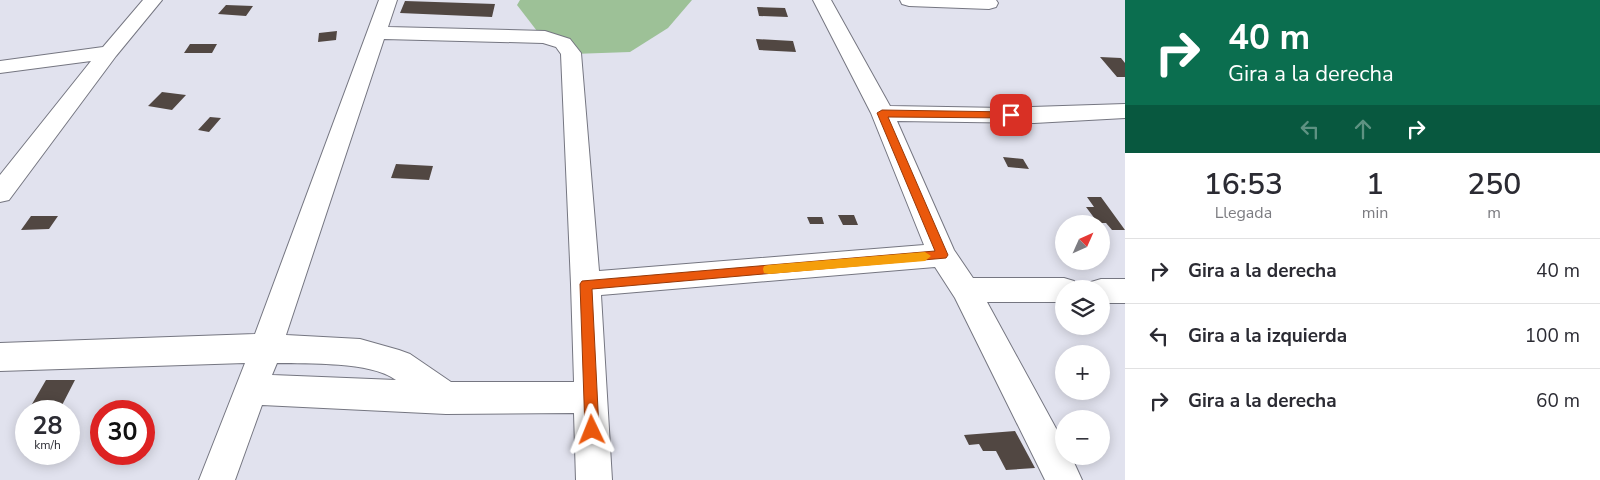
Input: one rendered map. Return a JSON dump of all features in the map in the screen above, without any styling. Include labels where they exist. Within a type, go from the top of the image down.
[{"type":"street","points":[[0,192],[109,52],[153,0]]},
{"type":"street","points":[[217,480],[266,348],[375,32],[388,0]]},
{"type":"street","points":[[822,0],[882,113],[942,255],[965,290],[1064,480]]},
{"type":"street","points":[[909,0],[990,3]]},
{"type":"street","points":[[375,32],[545,37],[563,42],[571,53],[586,284],[594,480]]},
{"type":"street","points":[[0,67],[109,52]]},
{"type":"street","points":[[882,113],[946,116],[1079,114],[1125,111]]},
{"type":"street","points":[[586,284],[942,255]]},
{"type":"street","points":[[965,290],[1055,290]]},
{"type":"street","points":[[1110,290],[1125,291]]},
{"type":"street","points":[[0,358],[266,348],[360,353],[399,364],[446,398]]},
{"type":"street","points":[[251,389],[446,398],[590,397]]},
{"type":"green space","points":[[520,0],[692,0],[668,28],[630,52],[573,54],[537,31],[517,5]]},
{"type":"building","points":[[405,1],[495,4],[492,17],[400,13]]},
{"type":"building","points":[[226,5],[253,6],[246,16],[218,14]]},
{"type":"building","points":[[757,7],[785,8],[788,17],[759,16]]},
{"type":"building","points":[[337,31],[336,40],[318,42],[319,33]]},
{"type":"building","points":[[756,39],[793,41],[796,52],[759,50]]},
{"type":"building","points":[[190,44],[217,44],[212,53],[184,53]]},
{"type":"building","points":[[1100,57],[1121,58],[1125,63],[1125,77],[1117,77]]},
{"type":"building","points":[[162,92],[186,95],[172,110],[148,106]]},
{"type":"building","points":[[210,117],[221,118],[209,132],[198,130]]},
{"type":"building","points":[[1003,157],[1023,159],[1029,169],[1008,167]]},
{"type":"building","points":[[396,164],[433,166],[429,180],[391,178]]},
{"type":"building","points":[[1087,197],[1101,197],[1125,230],[1112,230],[1110,228],[1110,215],[1092,215],[1086,207],[1094,207]]},
{"type":"building","points":[[838,215],[854,215],[858,225],[843,225]]},
{"type":"building","points":[[31,216],[58,216],[49,229],[21,230]]},
{"type":"building","points":[[807,217],[822,217],[824,224],[810,224]]},
{"type":"building","points":[[46,380],[75,380],[65,400],[34,400]]},
{"type":"building","points":[[1015,431],[1035,468],[1006,470],[996,451],[983,451],[979,444],[969,445],[964,435]]},
{"type":"slow traffic","points":[[769,269],[925,256]]},
{"type":"route","points":[[592,430],[586,284],[942,255],[882,113],[946,116],[1011,115]]}]
